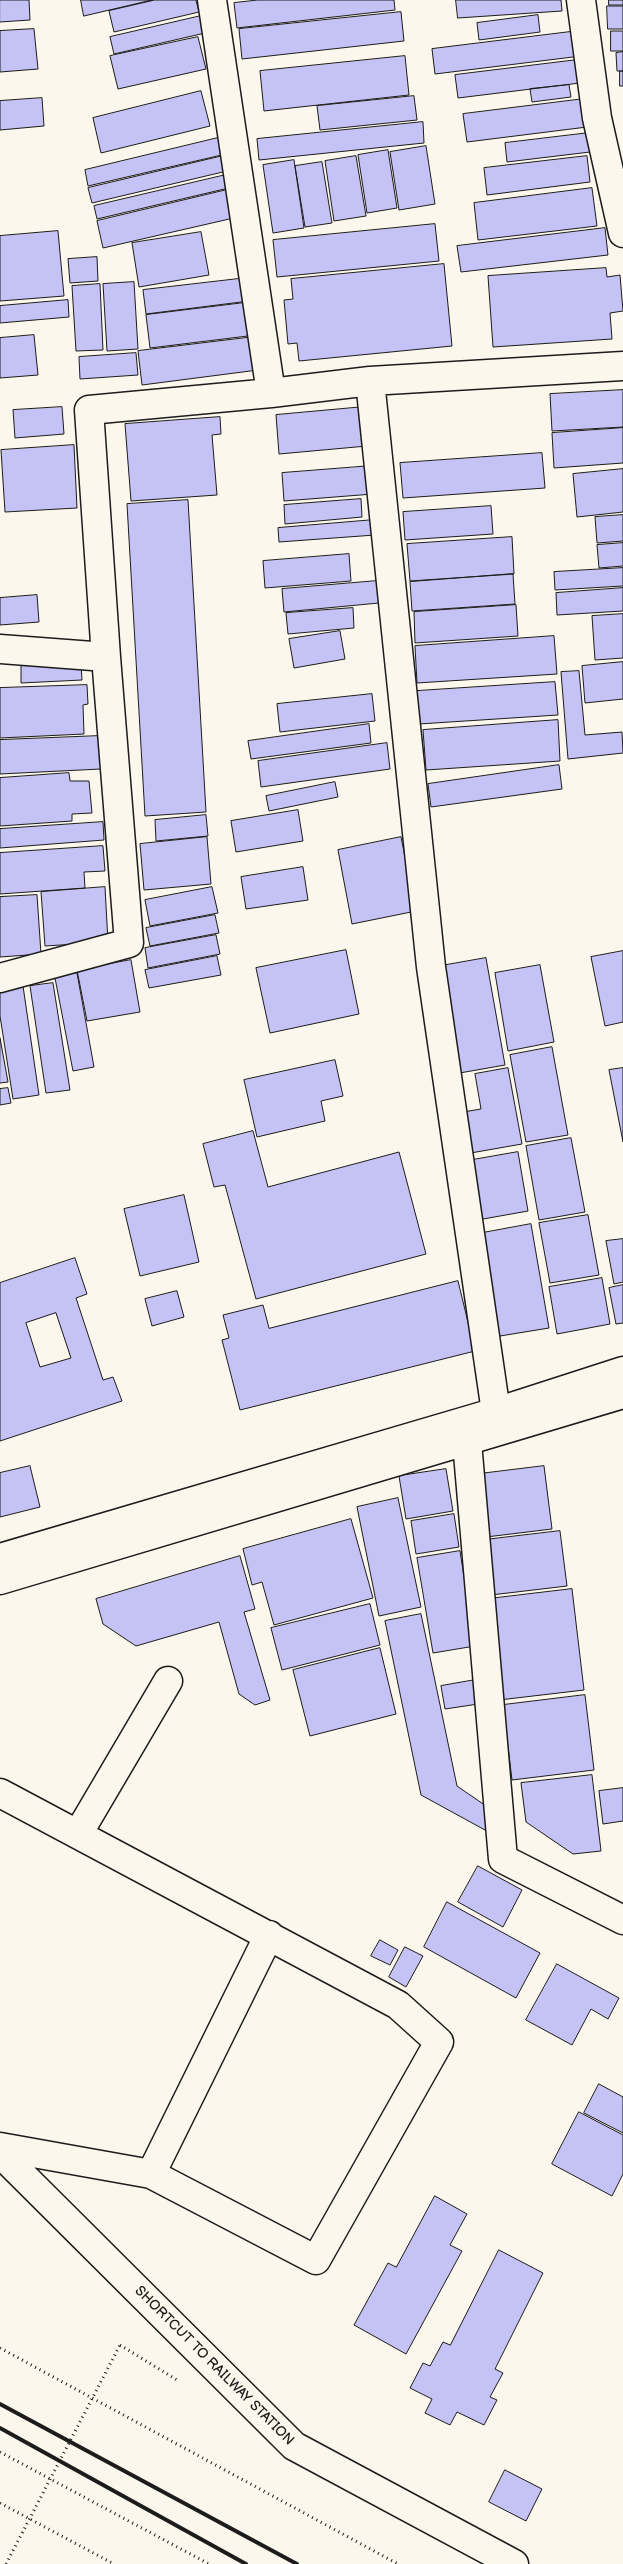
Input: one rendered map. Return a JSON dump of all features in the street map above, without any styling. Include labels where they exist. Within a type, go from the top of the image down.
[{"type":"street","points":[[212,0],[271,393]]},
{"type":"street","points":[[581,0],[597,118],[623,233]]},
{"type":"street","points":[[0,978],[129,943],[106,657],[89,410],[271,393],[370,380],[623,366]]},
{"type":"street","points":[[370,380],[431,968],[496,1412]]},
{"type":"street","points":[[0,648],[106,657]]},
{"type":"street","points":[[0,1558],[496,1412],[623,1371]]},
{"type":"street","points":[[0,1580],[623,1394]]},
{"type":"street","points":[[496,1412],[467,1442],[503,1859],[623,1920]]},
{"type":"street","points":[[78,1834],[168,1681]]},
{"type":"street","points":[[0,1793],[398,2005],[439,2042],[316,2260],[151,2174],[0,2147]]},
{"type":"street","points":[[151,2174],[269,1936]]},
{"type":"street","name":"SHORTCUT TO RAILWAY STATION","points":[[0,2153],[294,2446],[514,2564]]},
{"type":"path","points":[[6,2564],[120,2345],[186,2385]]},
{"type":"path","points":[[0,2348],[398,2564]]},
{"type":"path","points":[[0,2452],[209,2564]]},
{"type":"path","points":[[0,2503],[114,2564]]},
{"type":"building","points":[[0,0],[29,0],[30,20],[0,22]]},
{"type":"building","points":[[81,0],[152,0],[84,16]]},
{"type":"building","points":[[155,0],[196,0],[199,12],[114,32],[109,11]]},
{"type":"building","points":[[258,0],[394,0],[395,10],[237,28],[234,3]]},
{"type":"building","points":[[456,0],[561,0],[562,11],[458,18]]},
{"type":"building","points":[[609,0],[623,0],[623,5],[609,5]]},
{"type":"building","points":[[607,6],[623,6],[623,29],[608,29]]},
{"type":"building","points":[[401,12],[404,41],[242,59],[239,29]]},
{"type":"building","points":[[538,15],[540,32],[479,40],[477,23]]},
{"type":"building","points":[[201,16],[205,33],[114,54],[110,37]]},
{"type":"building","points":[[34,29],[38,69],[0,72],[0,31]]},
{"type":"building","points":[[578,31],[581,56],[435,74],[432,49]]},
{"type":"building","points":[[611,31],[623,31],[623,51],[611,51]]},
{"type":"building","points":[[198,37],[206,69],[118,89],[110,56]]},
{"type":"building","points":[[623,52],[623,71],[617,71],[616,53]]},
{"type":"building","points":[[405,56],[409,95],[264,111],[260,71]]},
{"type":"building","points":[[577,60],[580,83],[458,98],[455,75]]},
{"type":"building","points":[[620,71],[623,71],[623,86],[620,86]]},
{"type":"building","points":[[569,85],[571,97],[532,102],[530,89]]},
{"type":"building","points":[[201,91],[210,126],[101,153],[93,118]]},
{"type":"building","points":[[414,96],[417,120],[320,130],[317,106]]},
{"type":"building","points":[[42,98],[44,126],[0,130],[0,101]]},
{"type":"building","points":[[584,99],[587,127],[467,142],[463,114]]},
{"type":"building","points":[[423,122],[424,143],[259,160],[257,139]]},
{"type":"building","points":[[589,133],[590,152],[507,162],[505,143]]},
{"type":"building","points":[[222,137],[226,154],[88,186],[85,170]]},
{"type":"building","points":[[426,146],[435,204],[399,210],[390,152]]},
{"type":"building","points":[[388,150],[397,208],[367,213],[358,155]]},
{"type":"building","points":[[223,156],[227,171],[92,203],[88,188]]},
{"type":"building","points":[[356,156],[366,216],[334,221],[325,161]]},
{"type":"building","points":[[587,156],[590,182],[487,195],[484,168]]},
{"type":"building","points":[[294,160],[304,228],[273,233],[263,165]]},
{"type":"building","points":[[322,162],[332,223],[305,227],[295,166]]},
{"type":"building","points":[[230,174],[233,187],[97,219],[94,206]]},
{"type":"building","points":[[592,188],[597,226],[478,240],[474,203]]},
{"type":"building","points":[[231,189],[238,217],[103,248],[97,221]]},
{"type":"building","points":[[435,224],[439,261],[277,277],[273,240]]},
{"type":"building","points":[[605,228],[608,255],[461,272],[457,246]]},
{"type":"building","points":[[58,231],[64,296],[0,301],[0,236]]},
{"type":"building","points":[[201,232],[209,275],[139,287],[132,243]]},
{"type":"building","points":[[97,257],[98,281],[70,283],[68,259]]},
{"type":"building","points":[[444,264],[452,346],[299,361],[297,343],[288,344],[284,300],[293,299],[291,279]]},
{"type":"building","points":[[606,268],[607,277],[620,275],[623,311],[610,313],[612,339],[493,347],[488,276]]},
{"type":"building","points":[[247,278],[249,301],[146,314],[143,290]]},
{"type":"building","points":[[134,282],[138,349],[107,351],[103,284]]},
{"type":"building","points":[[100,284],[103,350],[76,351],[72,286]]},
{"type":"building","points":[[68,300],[69,317],[0,323],[0,306]]},
{"type":"building","points":[[252,302],[256,335],[150,348],[146,315]]},
{"type":"building","points":[[34,335],[38,375],[0,378],[0,338]]},
{"type":"building","points":[[254,337],[258,370],[142,385],[138,351]]},
{"type":"building","points":[[136,353],[138,375],[80,379],[79,357]]},
{"type":"building","points":[[623,390],[623,427],[552,431],[550,394]]},
{"type":"building","points":[[62,407],[64,434],[15,438],[13,410]]},
{"type":"building","points":[[364,407],[367,446],[279,454],[276,415]]},
{"type":"building","points":[[220,417],[221,434],[212,435],[217,495],[131,501],[125,424]]},
{"type":"building","points":[[623,428],[623,463],[554,468],[552,433]]},
{"type":"building","points":[[74,445],[77,508],[5,512],[1,450]]},
{"type":"building","points":[[542,453],[545,488],[403,498],[400,463]]},
{"type":"building","points":[[371,466],[373,494],[284,501],[282,473]]},
{"type":"building","points":[[623,469],[623,512],[577,517],[573,474]]},
{"type":"building","points":[[361,499],[362,517],[285,524],[284,505]]},
{"type":"building","points":[[188,500],[206,812],[145,816],[127,504]]},
{"type":"building","points":[[491,506],[493,534],[405,540],[403,512]]},
{"type":"building","points":[[623,515],[623,541],[597,543],[595,517]]},
{"type":"building","points":[[374,520],[375,535],[279,542],[278,528]]},
{"type":"building","points":[[512,537],[514,574],[410,581],[407,544]]},
{"type":"building","points":[[623,543],[623,566],[599,568],[597,545]]},
{"type":"building","points":[[349,554],[351,581],[265,588],[263,561]]},
{"type":"building","points":[[623,568],[623,586],[555,590],[554,572]]},
{"type":"building","points":[[513,574],[515,604],[412,611],[410,582]]},
{"type":"building","points":[[377,581],[379,603],[284,612],[282,589]]},
{"type":"building","points":[[623,588],[623,611],[557,615],[556,593]]},
{"type":"building","points":[[37,595],[39,622],[0,625],[0,598]]},
{"type":"building","points":[[516,605],[518,636],[415,643],[414,612]]},
{"type":"building","points":[[353,608],[354,628],[288,634],[286,613]]},
{"type":"building","points":[[623,614],[623,658],[595,660],[592,616]]},
{"type":"building","points":[[340,631],[345,659],[294,668],[289,639]]},
{"type":"building","points":[[554,636],[557,674],[417,683],[415,646]]},
{"type":"building","points":[[623,662],[623,699],[585,703],[582,666]]},
{"type":"building","points":[[81,664],[82,680],[21,683],[21,666]]},
{"type":"building","points":[[579,671],[585,735],[622,732],[623,753],[568,759],[561,672]]},
{"type":"building","points":[[555,682],[558,715],[419,724],[417,691]]},
{"type":"building","points":[[87,685],[88,704],[83,705],[84,734],[0,738],[0,688]]},
{"type":"building","points":[[372,694],[375,721],[280,732],[277,704]]},
{"type":"building","points":[[558,720],[560,761],[426,770],[423,730]]},
{"type":"building","points":[[369,724],[371,743],[251,759],[248,741]]},
{"type":"building","points":[[99,736],[101,769],[0,774],[0,740]]},
{"type":"building","points":[[387,743],[390,769],[261,787],[258,761]]},
{"type":"building","points":[[559,765],[562,789],[431,807],[428,784]]},
{"type":"building","points":[[69,773],[70,781],[89,781],[92,813],[72,814],[72,821],[0,826],[0,778]]},
{"type":"building","points":[[335,782],[338,797],[269,811],[266,796]]},
{"type":"building","points":[[298,810],[303,841],[236,852],[231,821]]},
{"type":"building","points":[[206,815],[208,836],[156,841],[155,820]]},
{"type":"building","points":[[103,822],[104,840],[0,848],[0,829]]},
{"type":"building","points":[[207,837],[211,884],[144,890],[140,844]]},
{"type":"building","points":[[401,837],[416,911],[352,924],[338,850]]},
{"type":"building","points":[[103,846],[105,871],[84,872],[85,888],[0,894],[0,853]]},
{"type":"building","points":[[303,867],[308,900],[246,909],[241,877]]},
{"type":"building","points":[[105,887],[108,942],[45,946],[41,892]]},
{"type":"building","points":[[212,887],[218,913],[150,926],[145,900]]},
{"type":"building","points":[[37,895],[41,954],[0,957],[0,897]]},
{"type":"building","points":[[215,915],[219,933],[150,946],[146,928]]},
{"type":"building","points":[[216,935],[220,954],[148,968],[145,948]]},
{"type":"building","points":[[346,950],[359,1014],[270,1033],[256,968]]},
{"type":"building","points":[[623,951],[623,1022],[605,1026],[591,957]]},
{"type":"building","points":[[217,956],[221,975],[149,988],[145,970]]},
{"type":"building","points":[[486,958],[505,1065],[454,1074],[435,967]]},
{"type":"building","points":[[131,960],[140,1012],[87,1021],[77,970]]},
{"type":"building","points":[[540,965],[554,1042],[508,1051],[495,973]]},
{"type":"building","points":[[77,973],[94,1067],[73,1071],[55,978]]},
{"type":"building","points":[[53,983],[70,1090],[46,1093],[30,986]]},
{"type":"building","points":[[23,986],[39,1095],[13,1099],[0,1016],[0,989]]},
{"type":"building","points":[[0,1038],[8,1082],[0,1083]]},
{"type":"building","points":[[552,1047],[568,1135],[526,1142],[510,1055]]},
{"type":"building","points":[[335,1060],[343,1096],[321,1101],[325,1121],[257,1137],[244,1080]]},
{"type":"building","points":[[508,1068],[522,1144],[465,1154],[457,1113],[481,1109],[475,1074]]},
{"type":"building","points":[[623,1068],[623,1142],[609,1070]]},
{"type":"building","points":[[8,1088],[11,1103],[0,1105],[0,1089]]},
{"type":"building","points":[[253,1131],[268,1187],[399,1152],[426,1254],[256,1299],[225,1185],[214,1187],[203,1144]]},
{"type":"building","points":[[571,1138],[585,1212],[539,1220],[526,1146]]},
{"type":"building","points":[[518,1152],[528,1211],[472,1221],[461,1162]]},
{"type":"building","points":[[184,1195],[199,1262],[140,1276],[124,1209]]},
{"type":"building","points":[[588,1215],[599,1275],[550,1283],[539,1223]]},
{"type":"building","points":[[531,1224],[549,1328],[494,1337],[477,1234]]},
{"type":"building","points":[[623,1239],[623,1282],[614,1284],[606,1241]]},
{"type":"building","points":[[75,1258],[87,1294],[76,1298],[103,1380],[113,1377],[122,1401],[0,1441],[0,1283]],"holes":[[[56,1313],[71,1358],[40,1367],[26,1323]]]},
{"type":"building","points":[[602,1278],[610,1324],[557,1334],[549,1287]]},
{"type":"building","points":[[458,1281],[475,1351],[240,1410],[222,1340],[229,1338],[223,1315],[263,1305],[269,1328]]},
{"type":"building","points":[[623,1285],[623,1323],[616,1324],[609,1288]]},
{"type":"building","points":[[177,1291],[184,1317],[152,1326],[145,1299]]},
{"type":"building","points":[[30,1466],[40,1507],[0,1517],[0,1473]]},
{"type":"building","points":[[544,1466],[552,1529],[486,1537],[479,1474]]},
{"type":"building","points":[[446,1469],[453,1511],[406,1519],[399,1476]]},
{"type":"building","points":[[398,1498],[421,1607],[379,1616],[357,1507]]},
{"type":"building","points":[[454,1514],[459,1547],[416,1554],[411,1521]]},
{"type":"building","points":[[351,1519],[373,1598],[274,1625],[262,1582],[252,1585],[243,1549]]},
{"type":"building","points":[[560,1531],[567,1586],[491,1595],[484,1540]]},
{"type":"building","points":[[460,1551],[475,1646],[433,1653],[417,1558]]},
{"type":"building","points":[[240,1556],[255,1609],[244,1612],[270,1700],[255,1705],[239,1694],[219,1622],[136,1646],[103,1624],[96,1599]]},
{"type":"building","points":[[572,1589],[584,1690],[499,1700],[488,1599]]},
{"type":"building","points":[[370,1604],[380,1645],[282,1670],[271,1628]]},
{"type":"building","points":[[421,1614],[457,1786],[492,1810],[485,1830],[421,1795],[385,1621]]},
{"type":"building","points":[[380,1648],[396,1714],[310,1736],[293,1670]]},
{"type":"building","points":[[481,1679],[485,1703],[445,1709],[441,1686]]},
{"type":"building","points":[[585,1695],[594,1770],[512,1780],[503,1705]]},
{"type":"building","points":[[592,1775],[601,1851],[573,1854],[526,1822],[521,1783]]},
{"type":"building","points":[[623,1788],[623,1821],[603,1824],[599,1791]]},
{"type":"building","points":[[478,1866],[522,1890],[503,1927],[458,1902]]},
{"type":"building","points":[[447,1902],[540,1953],[516,1998],[424,1947]]},
{"type":"building","points":[[380,1940],[398,1950],[390,1965],[371,1956]]},
{"type":"building","points":[[405,1947],[423,1956],[406,1987],[389,1977]]},
{"type":"building","points":[[557,1964],[619,1998],[608,2019],[591,2009],[572,2045],[526,2020]]},
{"type":"building","points":[[599,2084],[623,2097],[623,2133],[584,2113]]},
{"type":"building","points":[[579,2112],[623,2135],[623,2174],[612,2196],[552,2164]]},
{"type":"building","points":[[435,2196],[467,2214],[450,2245],[462,2251],[406,2354],[354,2325],[388,2263],[396,2267]]},
{"type":"building","points":[[499,2250],[543,2273],[495,2369],[503,2373],[490,2397],[497,2400],[484,2425],[457,2412],[450,2425],[425,2413],[432,2399],[410,2388],[423,2363],[430,2366],[443,2342],[450,2345]]},
{"type":"building","points":[[505,2470],[542,2489],[526,2521],[489,2502]]},
{"type":"railway","points":[[0,2404],[297,2564]]},
{"type":"railway","points":[[0,2428],[246,2564]]}]
